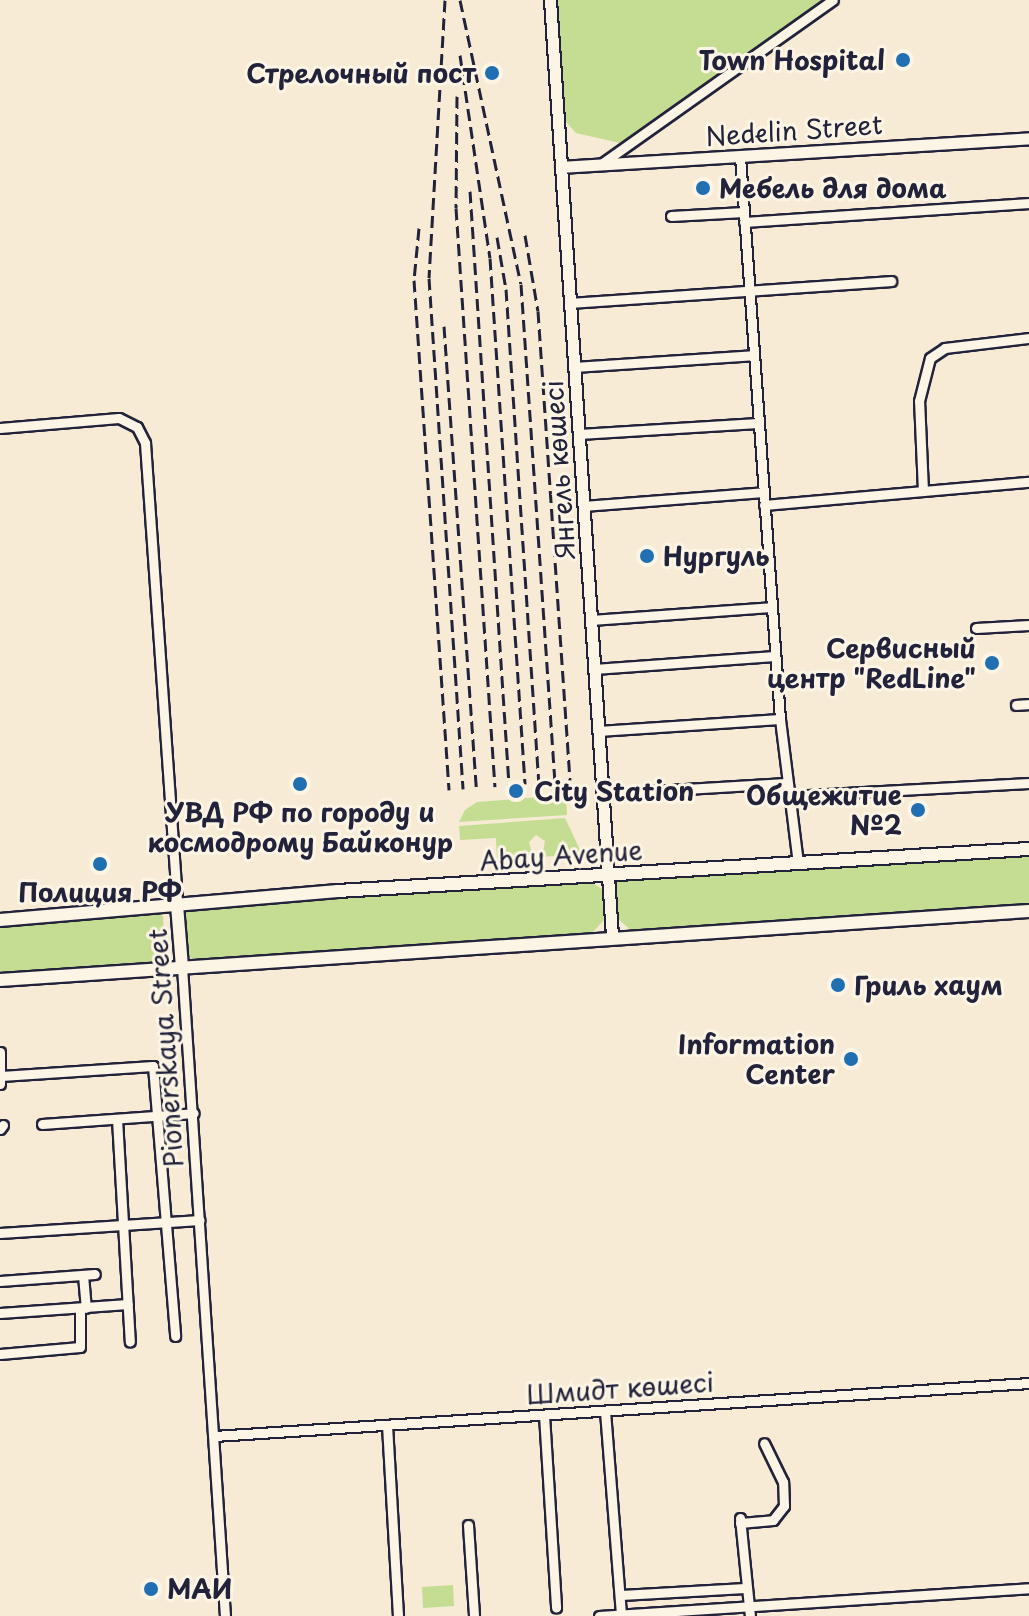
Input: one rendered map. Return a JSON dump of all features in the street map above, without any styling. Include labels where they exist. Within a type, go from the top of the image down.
[{"type":"main road","name":"Abay Avenue","points":[[0,920],[608,875],[1029,849]]},
{"type":"main road","name":"Pionerskaya Street","points":[[177,905],[182,967]]},
{"type":"main road","points":[[0,980],[1029,911]]},
{"type":"street","name":"Янгель көшесі","points":[[550,0],[612,937]]},
{"type":"street","points":[[601,164],[833,0]]},
{"type":"street","name":"Nedelin Street","points":[[561,167],[1029,138]]},
{"type":"street","points":[[740,156],[780,719],[798,863]]},
{"type":"street","points":[[671,216],[744,217],[1029,203]]},
{"type":"street","points":[[570,303],[891,281]]},
{"type":"street","points":[[923,491],[919,401],[930,358],[945,348],[1029,338]]},
{"type":"street","points":[[574,367],[753,355]]},
{"type":"street","name":"Pionerskaya Street","points":[[0,428],[119,418],[141,433],[177,905]]},
{"type":"street","points":[[579,434],[758,423]]},
{"type":"street","points":[[764,505],[1029,482]]},
{"type":"street","points":[[583,506],[763,492]]},
{"type":"street","points":[[591,620],[771,607]]},
{"type":"street","points":[[976,628],[1029,625]]},
{"type":"street","points":[[594,669],[775,656]]},
{"type":"street","points":[[1016,705],[1029,704]]},
{"type":"street","points":[[598,731],[780,719]]},
{"type":"street","points":[[602,794],[786,783]]},
{"type":"street","points":[[790,796],[1029,783]]},
{"type":"street","name":"Pionerskaya Street","points":[[182,967],[225,1616]]},
{"type":"street","points":[[0,1052],[1,1080],[153,1066],[175,1336]]},
{"type":"street","points":[[42,1124],[194,1113]]},
{"type":"street","points":[[117,1119],[130,1342]]},
{"type":"street","points":[[0,1233],[200,1220]]},
{"type":"street","points":[[0,1281],[95,1274]]},
{"type":"street","points":[[0,1354],[80,1347],[83,1275]]},
{"type":"street","points":[[0,1313],[128,1304]]},
{"type":"street","name":"Шмидт көшесі","points":[[214,1436],[1029,1383]]},
{"type":"street","points":[[605,1411],[621,1613]]},
{"type":"street","points":[[544,1415],[556,1608]]},
{"type":"street","points":[[387,1425],[398,1616]]},
{"type":"street","points":[[748,1612],[740,1520],[773,1520],[784,1506],[783,1482],[764,1443]]},
{"type":"street","points":[[468,1525],[474,1616]]},
{"type":"street","points":[[621,1595],[745,1588]]},
{"type":"street","points":[[599,1616],[621,1613],[748,1612],[1029,1588]]},
{"type":"green space","points":[[556,0],[822,0],[620,143],[576,133],[566,122]]},
{"type":"green space","points":[[566,795],[567,815],[459,822],[465,810],[477,802]]},
{"type":"green space","points":[[565,818],[582,854],[542,857],[545,841],[536,835],[529,842],[533,858],[497,860],[496,838],[460,840],[459,826]]},
{"type":"green space","points":[[1029,853],[1029,906],[633,932],[617,918],[616,884],[621,878]]},
{"type":"green space","points":[[588,880],[602,889],[604,920],[592,933],[196,962],[186,954],[183,914],[189,907]]},
{"type":"green space","points":[[157,912],[163,916],[165,956],[158,963],[0,975],[0,925]]},
{"type":"green space","points":[[453,1585],[454,1606],[423,1608],[422,1587]]},
{"type":"railway","points":[[445,0],[429,278],[463,789]]},
{"type":"railway","points":[[460,0],[521,284],[555,782]]},
{"type":"railway","points":[[460,55],[490,258],[525,784]]},
{"type":"railway","points":[[457,96],[456,208],[495,787]]},
{"type":"railway","points":[[470,191],[509,785]]},
{"type":"railway","points":[[419,228],[414,280],[449,790]]},
{"type":"railway","points":[[525,235],[538,311],[570,780]]},
{"type":"railway","points":[[497,237],[506,289],[539,783]]},
{"type":"railway","points":[[444,326],[476,788]]},
{"type":"place","name":"Town Hospital","points":[[903,60]]},
{"type":"place","name":"Стрелочный пост","points":[[492,73]]},
{"type":"place","name":"Мебель для дома","points":[[703,188]]},
{"type":"place","name":"Нургуль","points":[[647,556]]},
{"type":"place","name":"Сервисный центр \"RedLine\"","points":[[992,663]]},
{"type":"place","name":"УВД РФ по городу и космодрому Байконур","points":[[300,784]]},
{"type":"place","name":"City Station","points":[[516,791]]},
{"type":"place","name":"Общежитие №2","points":[[918,810]]},
{"type":"place","name":"Полиция РФ","points":[[100,864]]},
{"type":"place","name":"Гриль хаум","points":[[838,985]]},
{"type":"place","name":"Information Center","points":[[851,1059]]},
{"type":"place","name":"МАИ","points":[[151,1589]]}]
